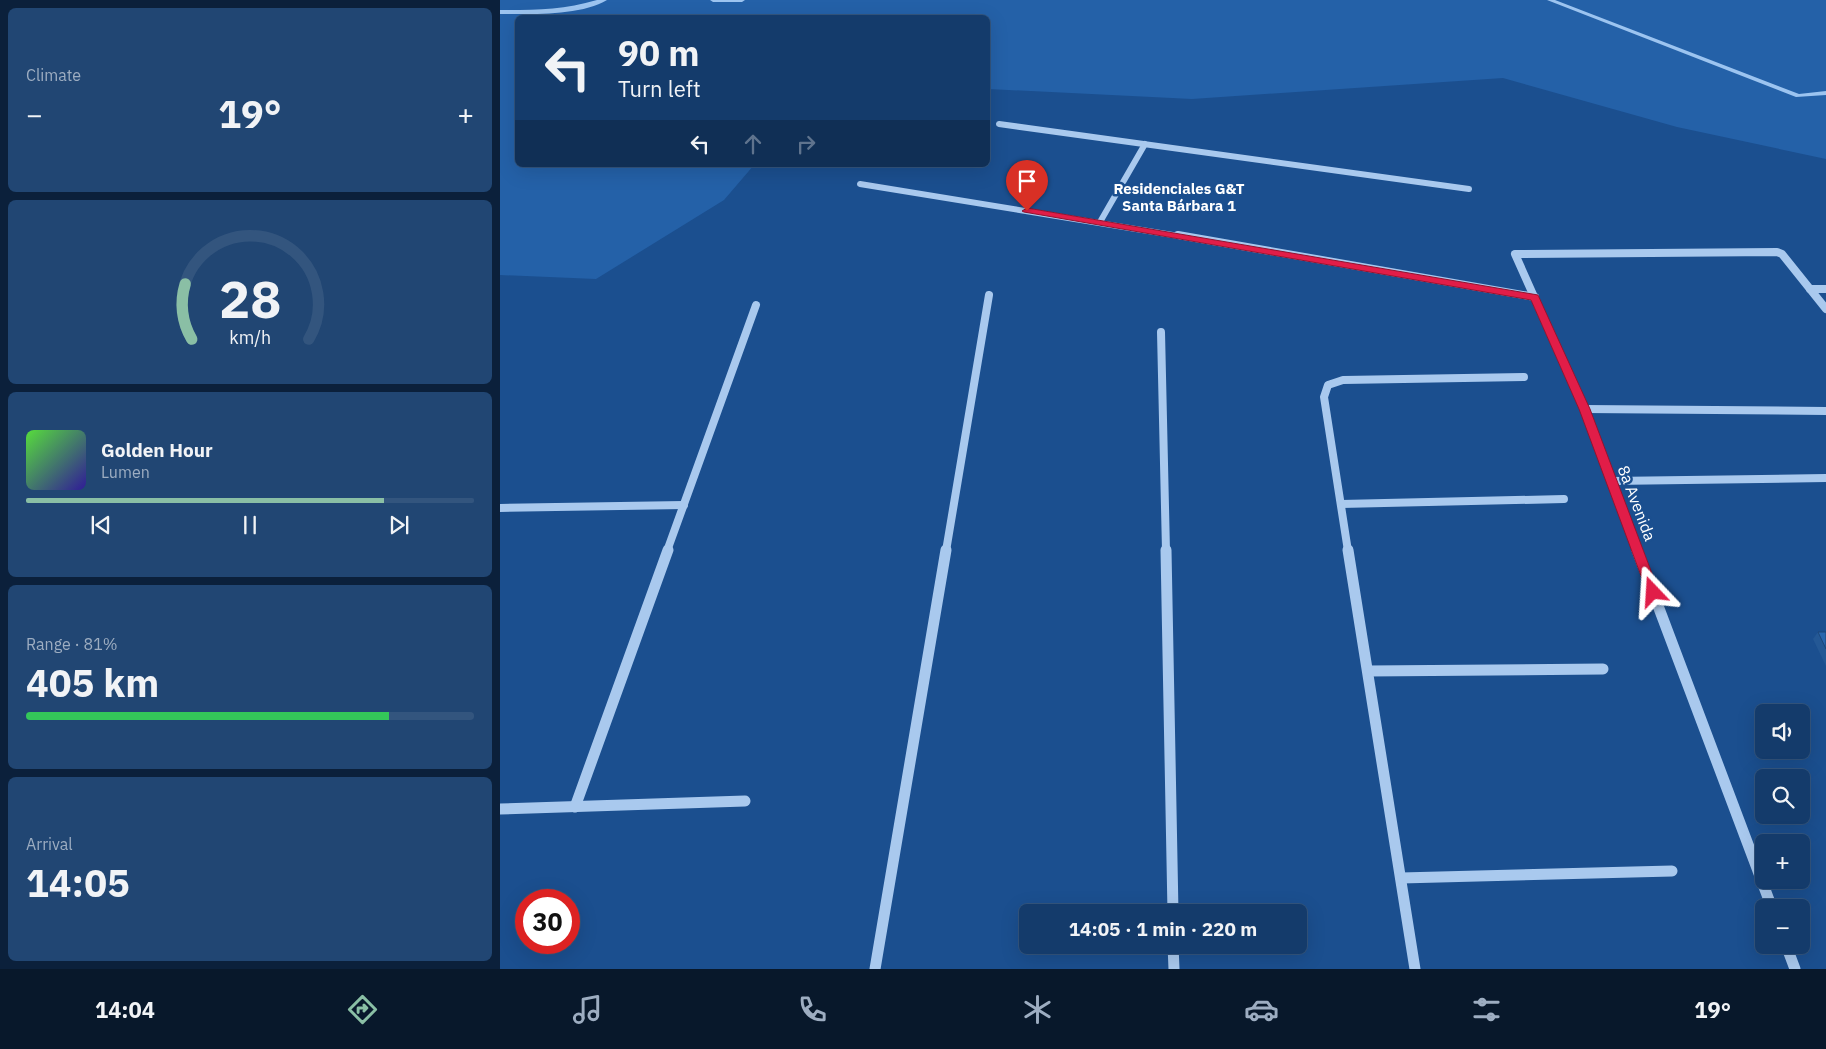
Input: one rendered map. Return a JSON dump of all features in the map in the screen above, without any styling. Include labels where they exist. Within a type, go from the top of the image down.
[{"type":"street","points":[[999,124],[1469,189]]},
{"type":"street","points":[[1100,222],[1145,144]]},
{"type":"street","points":[[860,184],[1100,222],[1534,298]]},
{"type":"street","name":"8a Avenida","points":[[1769,899],[1584,409],[1515,254],[1770,251],[1782,254],[1810,289]]},
{"type":"street","points":[[1810,289],[1826,289]]},
{"type":"street","points":[[1810,289],[1826,309]]},
{"type":"street","points":[[875,969],[989,295]]},
{"type":"street","points":[[574,807],[756,305]]},
{"type":"street","points":[[1161,332],[1172,904]]},
{"type":"street","points":[[1415,969],[1324,397],[1328,385],[1343,380],[1524,377]]},
{"type":"street","points":[[1584,409],[1826,411]]},
{"type":"street","points":[[1612,481],[1826,478]]},
{"type":"street","points":[[1341,504],[1564,499]]},
{"type":"street","points":[[500,508],[684,505]]},
{"type":"street","points":[[1368,671],[1603,670]]},
{"type":"street","points":[[500,809],[745,801]]},
{"type":"street","points":[[1401,878],[1672,871]]},
{"type":"street","points":[[1173,954],[1174,969]]},
{"type":"street","points":[[1789,954],[1795,969]]},
{"type":"shaded area","points":[[500,0],[1826,0],[1826,159],[1677,127],[1503,78],[1192,99],[990,89],[990,15],[515,15],[515,167],[752,167],[724,200],[596,279],[500,275]]},
{"type":"building","points":[[1818,632],[1826,632],[1826,649]]},
{"type":"waterway","points":[[500,12],[548,12],[576,8],[604,0]]},
{"type":"waterway","points":[[713,0],[742,0]]},
{"type":"waterway","points":[[1550,0],[1798,96],[1826,93]]},
{"type":"district","name":"Residenciales G&T Santa Bárbara 1","points":[[1179,198]]},
{"type":"route","points":[[1027,211],[1100,222],[1534,298],[1584,409],[1653,592]]}]
